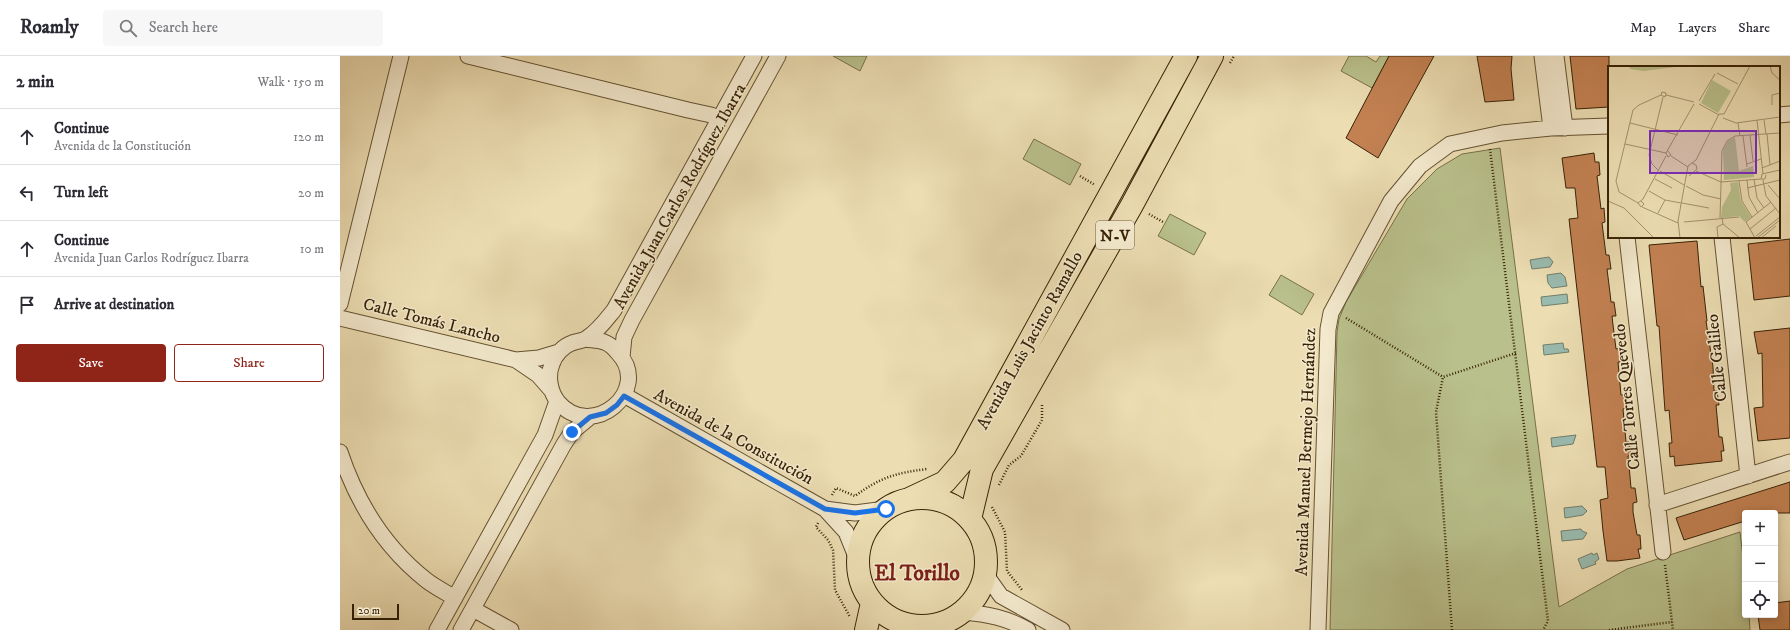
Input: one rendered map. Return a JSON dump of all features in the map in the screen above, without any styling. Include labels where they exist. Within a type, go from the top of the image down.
[{"type":"main road","name":"Avenida Luis Jacinto Ramallo","points":[[909,499],[945,482],[964,460],[1186,56]]},
{"type":"main road","name":"Avenida Luis Jacinto Ramallo","points":[[970,519],[982,469],[1166,143],[1219,63]]},
{"type":"main road","points":[[909,499],[932,499],[953,505],[970,519],[981,535],[987,554],[986,575],[982,589],[974,602],[963,612],[944,623],[918,628],[897,622],[872,604],[860,583],[857,559],[861,541],[871,522],[886,509],[909,499]]},
{"type":"main road","points":[[859,625],[872,604]]},
{"type":"street","points":[[340,304],[401,56]]},
{"type":"street","points":[[468,56],[703,113],[719,120]]},
{"type":"street","name":"Avenida Juan Carlos Rodríguez Ibarra","points":[[586,339],[600,327],[614,310],[754,56]]},
{"type":"street","name":"Avenida Juan Carlos Rodríguez Ibarra","points":[[622,357],[624,337],[629,325],[778,56]]},
{"type":"street","points":[[1542,56],[1558,128]]},
{"type":"street","points":[[1556,56],[1558,128]]},
{"type":"street","points":[[1780,115],[1790,114]]},
{"type":"street","name":"Avenida Manuel Bermejo Hernández","points":[[1318,630],[1328,329],[1332,313],[1391,201],[1420,166],[1450,144],[1502,133],[1558,128],[1608,126]]},
{"type":"street","name":"Calle Torres Quevedo","points":[[1627,238],[1663,552]]},
{"type":"street","name":"Calle Galileo","points":[[1722,238],[1748,476]]},
{"type":"street","name":"Calle Tomás Lancho","points":[[340,318],[516,360],[539,358],[559,352]]},
{"type":"street","points":[[586,339],[603,341],[612,346],[622,357],[627,369],[628,382],[624,396],[617,405],[606,413],[590,417],[576,415],[564,408],[554,396],[549,377],[552,364],[559,352],[571,343],[586,339]]},
{"type":"street","name":"Calle Tomás Lancho","points":[[516,360],[538,375],[554,396]]},
{"type":"street","points":[[437,630],[545,434],[554,396]]},
{"type":"street","name":"Avenida de la Constitución","points":[[624,396],[825,509],[846,532],[857,559]]},
{"type":"street","points":[[461,630],[564,444],[572,432],[590,417]]},
{"type":"street","points":[[340,452],[350,481],[367,514],[394,550],[426,580],[455,598]]},
{"type":"street","points":[[1657,505],[1790,462]]},
{"type":"street","name":"Avenida de la Constitución","points":[[825,509],[855,513],[886,509]]},
{"type":"street","points":[[986,575],[1001,596],[1062,630]]},
{"type":"street","points":[[473,609],[511,630]]},
{"type":"street","points":[[963,612],[988,614],[1017,624],[1028,630]]},
{"type":"path","points":[[1219,63],[1234,56]]},
{"type":"path","points":[[1488,136],[1493,161],[1548,621],[1543,630]]},
{"type":"path","points":[[1147,213],[1151,206]]},
{"type":"path","points":[[1332,313],[1351,320],[1442,377]]},
{"type":"path","points":[[1442,377],[1516,353]]},
{"type":"path","points":[[1442,377],[1436,412],[1452,630]]},
{"type":"path","points":[[996,490],[1009,465],[1021,456],[1042,420],[1041,406],[1045,399]]},
{"type":"path","points":[[859,625],[836,590],[833,550],[828,540],[816,527],[836,488],[855,496],[882,478],[934,466]]},
{"type":"path","points":[[990,502],[1004,532],[1007,571],[1024,592],[1030,603],[1025,609]]},
{"type":"path","points":[[1663,552],[1673,630]]},
{"type":"path","points":[[1609,630],[1672,622]]},
{"type":"green space","points":[[833,56],[867,56],[860,71]]},
{"type":"green space","points":[[1349,56],[1366,56],[1376,62],[1380,56],[1389,56],[1372,88],[1341,71]]},
{"type":"green space","points":[[1034,139],[1081,164],[1070,185],[1023,159]]},
{"type":"green space","points":[[1500,148],[1559,607],[1627,569],[1740,532],[1742,549],[1742,618],[1749,618],[1750,630],[1330,630],[1337,332],[1339,319],[1346,302],[1407,199],[1437,169],[1462,154]]},
{"type":"green space","points":[[1170,214],[1206,233],[1194,255],[1158,236]]},
{"type":"green space","points":[[1281,275],[1314,294],[1302,315],[1269,295]]},
{"type":"water","points":[[1549,257],[1553,262],[1550,267],[1532,269],[1530,260]]},
{"type":"water","points":[[1561,273],[1565,277],[1567,286],[1552,288],[1548,283],[1547,275]]},
{"type":"water","points":[[1567,294],[1568,303],[1542,306],[1541,297]]},
{"type":"water","points":[[1563,343],[1564,349],[1568,349],[1569,352],[1544,355],[1543,345]]},
{"type":"water","points":[[1576,435],[1573,444],[1552,447],[1551,438]]},
{"type":"water","points":[[1582,506],[1587,511],[1583,515],[1565,518],[1564,508]]},
{"type":"water","points":[[1581,529],[1587,533],[1583,539],[1562,541],[1561,531]]},
{"type":"water","points":[[1592,553],[1593,555],[1597,553],[1599,559],[1595,562],[1596,564],[1582,569],[1578,559]]},
{"type":"building","points":[[1389,56],[1434,56],[1378,158],[1346,138]]},
{"type":"building","points":[[1477,56],[1512,56],[1511,69],[1514,100],[1485,102]]},
{"type":"building","points":[[1570,56],[1609,56],[1608,107],[1576,109]]},
{"type":"building","points":[[1594,153],[1595,162],[1599,162],[1600,175],[1597,176],[1601,209],[1604,208],[1605,222],[1602,223],[1606,255],[1609,255],[1611,269],[1607,269],[1611,302],[1614,302],[1616,316],[1612,316],[1616,349],[1620,348],[1621,362],[1618,362],[1621,395],[1624,395],[1626,408],[1623,409],[1626,442],[1629,442],[1631,455],[1628,456],[1631,488],[1635,488],[1637,502],[1633,503],[1633,512],[1637,535],[1640,535],[1641,549],[1638,549],[1640,558],[1617,561],[1607,561],[1600,500],[1608,498],[1605,467],[1597,467],[1569,219],[1578,218],[1575,188],[1566,188],[1562,158]]},
{"type":"building","points":[[1790,239],[1790,296],[1754,300],[1748,244]]},
{"type":"building","points":[[1697,241],[1701,287],[1703,286],[1706,321],[1713,367],[1714,391],[1717,391],[1719,405],[1716,405],[1719,437],[1722,437],[1724,451],[1721,451],[1722,461],[1675,466],[1674,456],[1670,457],[1669,443],[1672,443],[1669,410],[1665,411],[1659,326],[1657,326],[1649,245]]},
{"type":"building","points":[[1790,328],[1790,438],[1758,441],[1754,408],[1763,407],[1762,353],[1758,354],[1754,332]]},
{"type":"building","points":[[1790,482],[1790,513],[1778,513],[1778,510],[1742,510],[1742,522],[1684,540],[1676,518]]},
{"type":"building","points":[[1790,601],[1790,630],[1760,630],[1758,618],[1778,618],[1778,603]]},
{"type":"district","name":"El Torillo","points":[[917,573]]},
{"type":"route","points":[[572,432],[590,417],[606,413],[617,405],[624,396],[825,509],[855,513],[886,509]]}]
